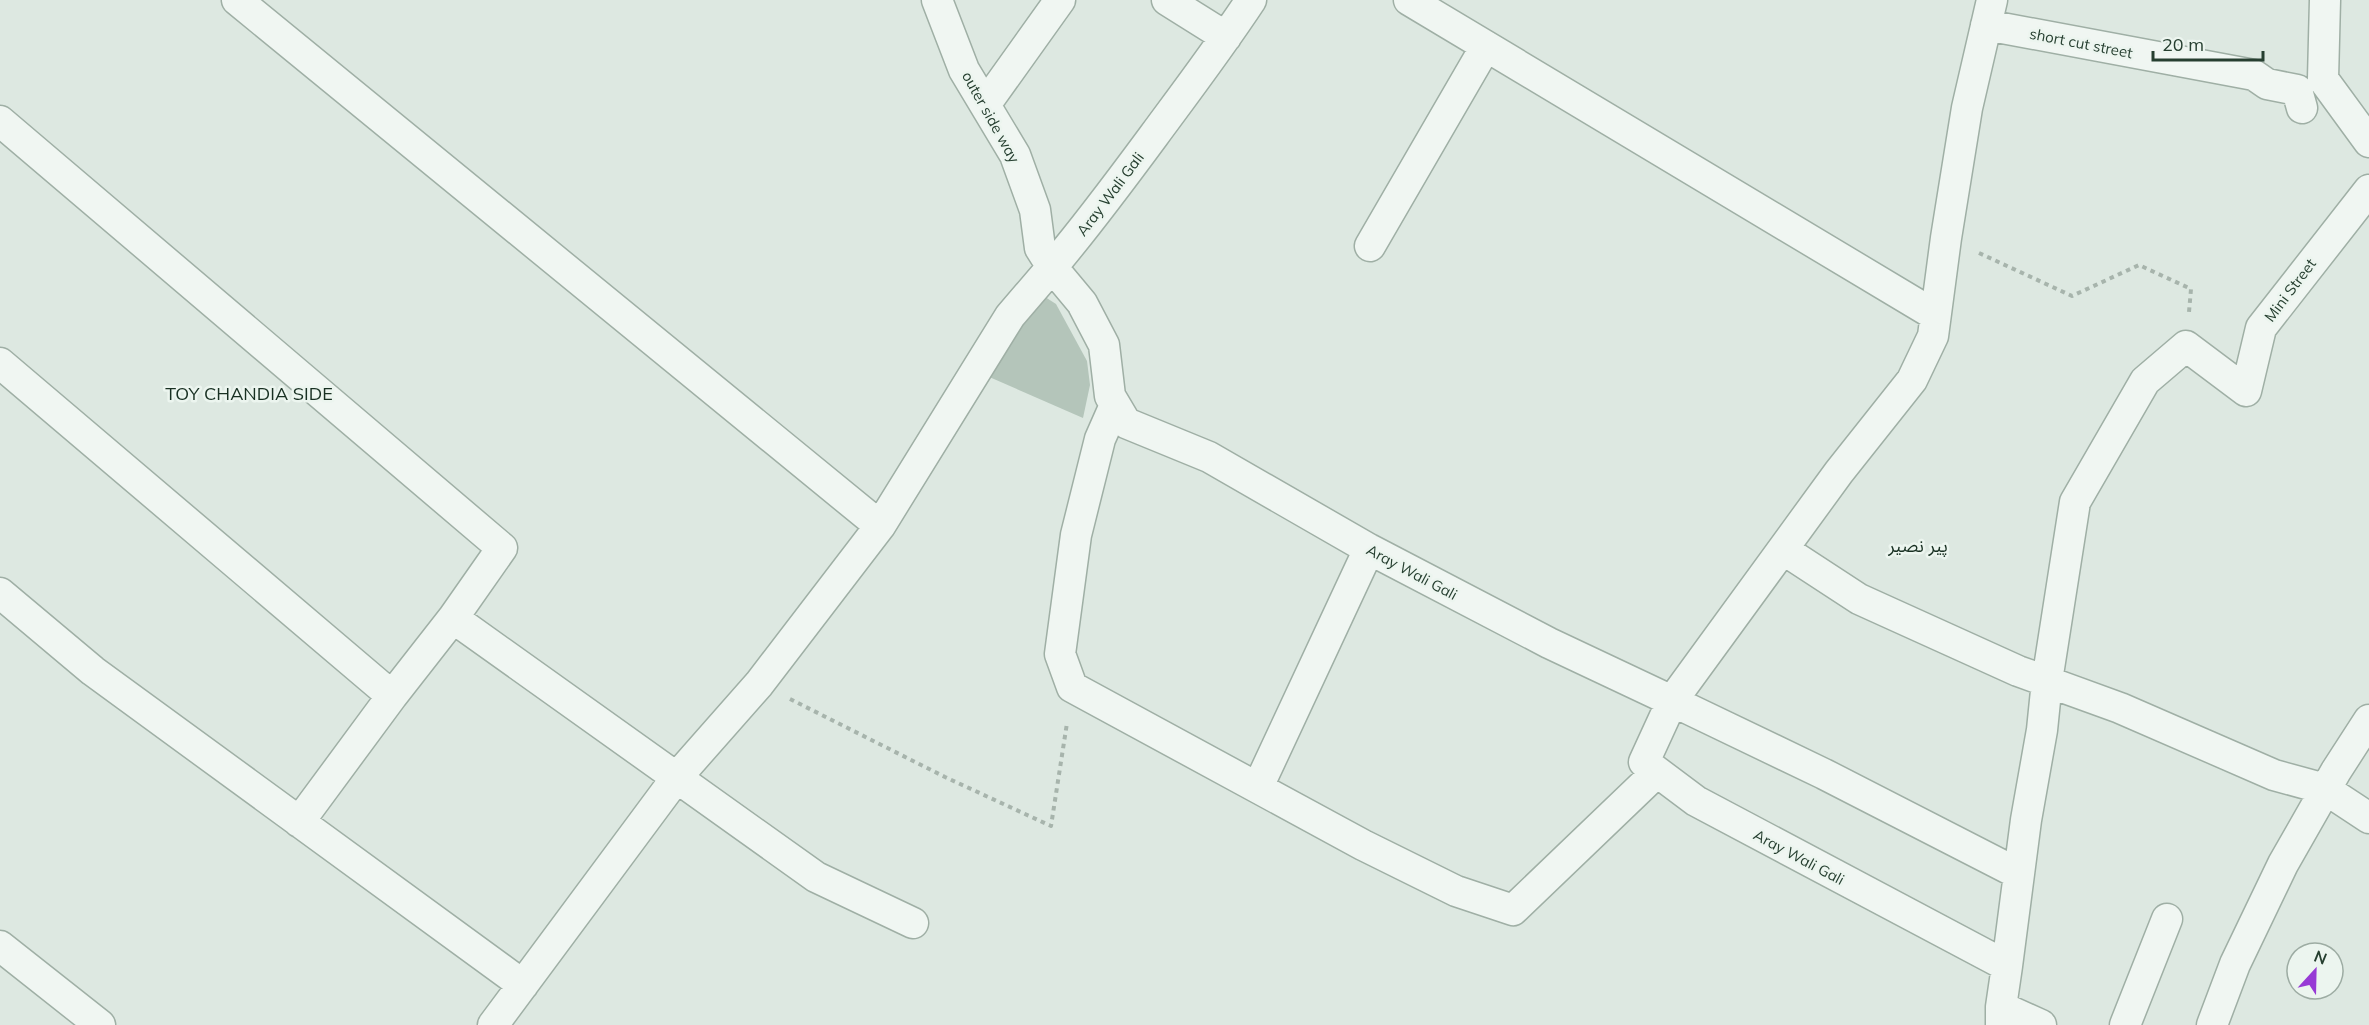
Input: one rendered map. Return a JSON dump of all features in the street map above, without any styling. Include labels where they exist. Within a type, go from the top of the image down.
[{"type":"street","points":[[237,0],[880,526]]},
{"type":"street","name":"outer side way","points":[[937,0],[964,70],[1015,155],[1035,210],[1040,248],[1052,267]]},
{"type":"street","points":[[985,105],[1060,0]]},
{"type":"street","points":[[1167,0],[1226,37]]},
{"type":"street","name":"Aray Wali Gali","points":[[1251,0],[1079,235],[1052,267],[1082,303],[1104,345],[1110,396],[1126,423],[1209,457],[1369,549],[1549,643],[1824,774],[2019,874]]},
{"type":"street","points":[[1409,0],[1935,315]]},
{"type":"street","points":[[2325,0],[2323,79],[2369,142]]},
{"type":"street","points":[[1115,405],[1100,439],[1076,535],[1060,654],[1072,687],[1363,845],[1456,891],[1513,910],[1657,772],[1644,762],[1672,701],[1839,472],[1912,380],[1933,336],[1967,108],[1989,12]]},
{"type":"street","name":"short cut street","points":[[1989,12],[2254,75],[2267,84],[2297,90],[2302,108]]},
{"type":"street","points":[[1370,246],[1485,46]]},
{"type":"street","points":[[0,121],[502,548],[453,618],[299,822]]},
{"type":"street","name":"Mini Street","points":[[2186,346],[2246,391],[2261,328],[2369,190]]},
{"type":"street","points":[[492,1025],[677,777],[759,684],[880,526],[1010,316],[1052,267]]},
{"type":"street","points":[[2041,1025],[2001,1016],[2026,820],[2042,730],[2046,681],[2075,502],[2145,381],[2186,346]]},
{"type":"street","points":[[0,363],[392,696]]},
{"type":"street","points":[[1258,787],[1369,549]]},
{"type":"street","points":[[1784,550],[1859,599],[2019,671],[2120,708],[2274,774],[2325,789],[2369,818]]},
{"type":"street","points":[[0,593],[93,671],[523,984]]},
{"type":"street","points":[[453,618],[816,877],[913,923]]},
{"type":"street","points":[[2212,1025],[2235,964],[2283,864],[2325,789],[2369,720]]},
{"type":"street","name":"Aray Wali Gali","points":[[1657,772],[1696,801],[2007,966]]},
{"type":"street","points":[[2125,1025],[2167,919]]},
{"type":"street","points":[[0,946],[99,1025]]},
{"type":"path","points":[[1946,238],[2072,296],[2139,265],[2191,289],[2186,346]]},
{"type":"path","points":[[759,684],[945,777],[1051,826],[1072,687]]},
{"type":"building","points":[[1042,295],[1056,304],[1087,361],[1090,385],[1083,418],[987,376]]},
{"type":"district","name":"TOY CHANDIA SIDE","points":[[249,393]]},
{"type":"district","name":"پیر نصیر","points":[[1918,545]]}]
